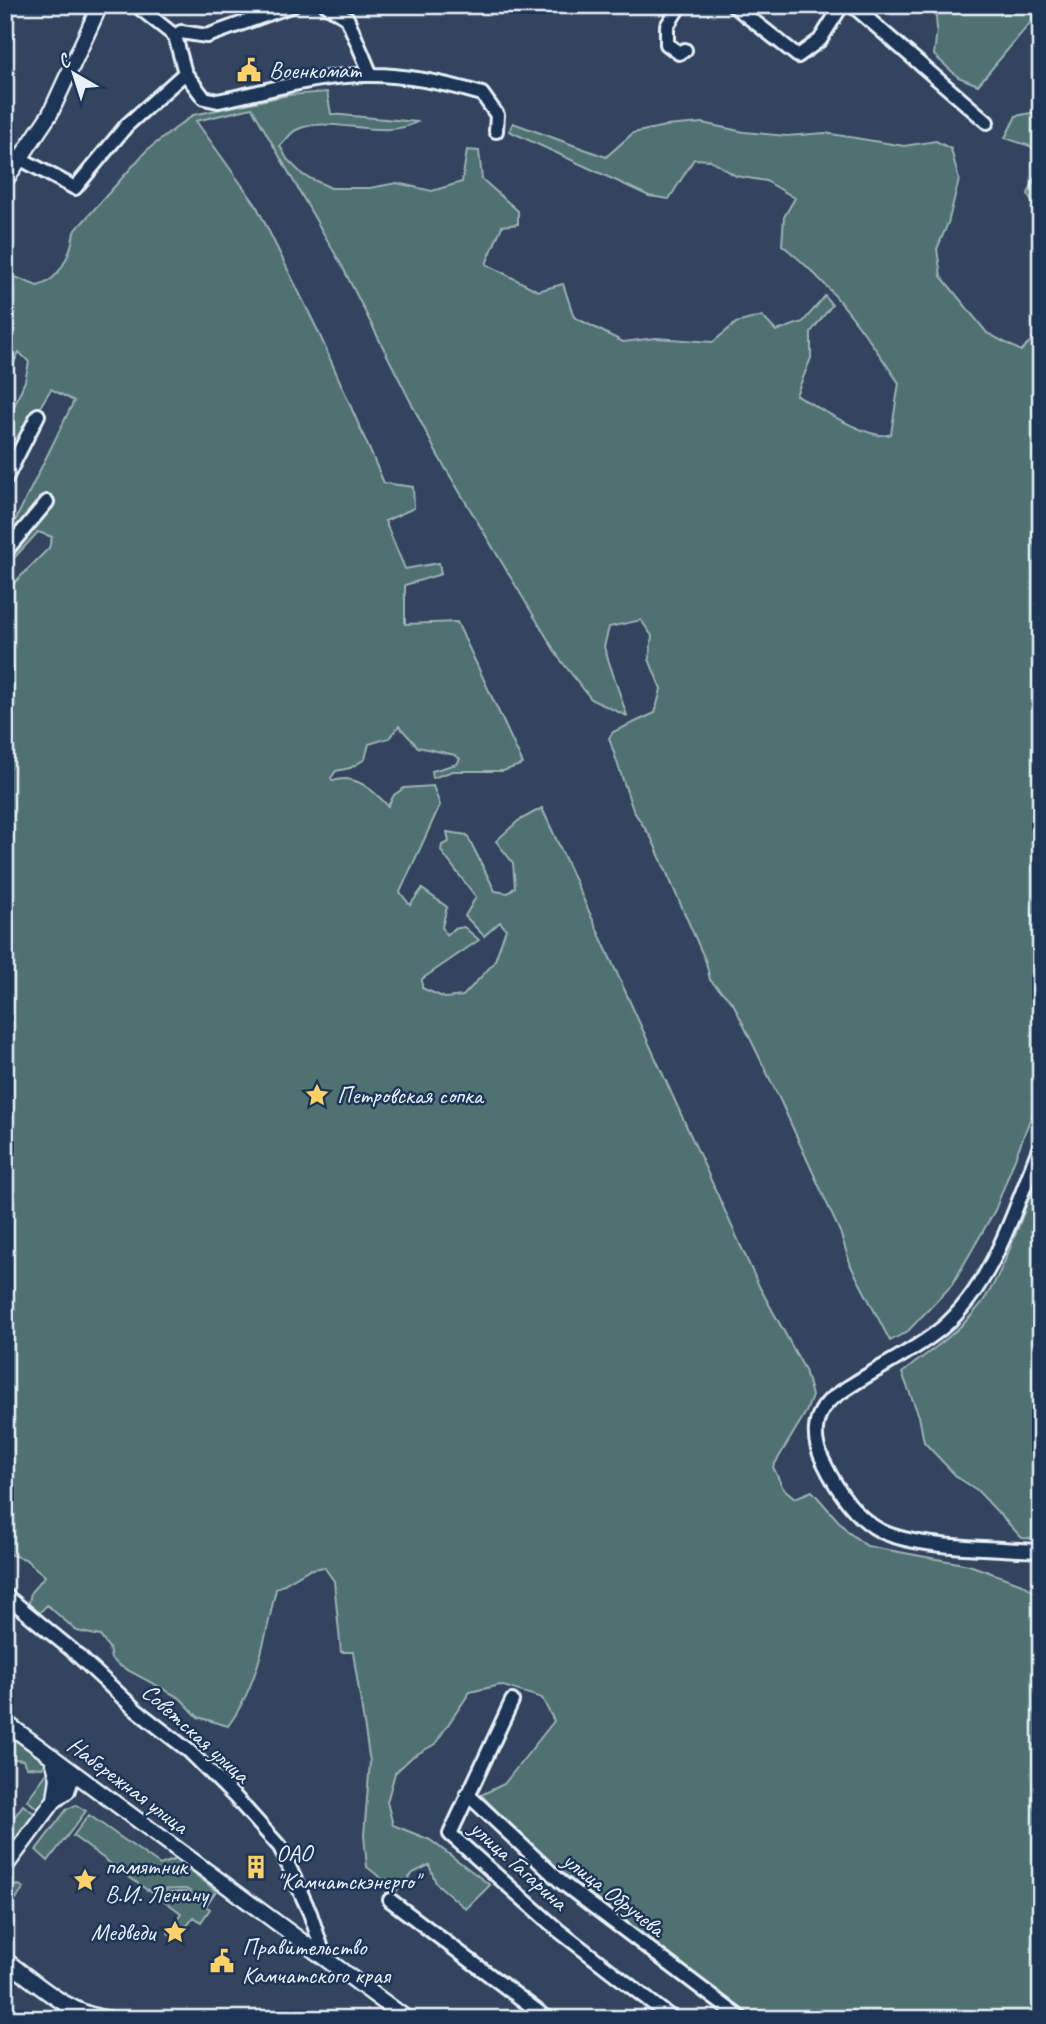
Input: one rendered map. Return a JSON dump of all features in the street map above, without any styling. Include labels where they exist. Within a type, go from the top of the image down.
[{"type":"main road","points":[[5,181],[50,114],[100,5]]},
{"type":"main road","name":"Набережная улица","points":[[5,1722],[325,1958]]},
{"type":"main road","points":[[52,1756],[58,1778],[55,1799]]},
{"type":"main road","points":[[5,1867],[55,1799],[71,1784],[65,1766]]},
{"type":"main road","points":[[55,1799],[75,1793],[101,1794]]},
{"type":"main road","points":[[325,1958],[407,2019]]},
{"type":"main road","points":[[5,1960],[63,2003],[96,2017],[110,2019]]},
{"type":"street","points":[[136,5],[174,36],[185,73],[204,98],[218,101],[317,81],[371,75],[443,84],[482,94],[497,115],[496,131]]},
{"type":"street","points":[[174,36],[181,32],[207,36],[293,5]]},
{"type":"street","points":[[326,5],[347,18],[371,75]]},
{"type":"street","points":[[680,5],[667,26],[667,44],[679,53],[685,50]]},
{"type":"street","points":[[733,5],[798,56],[820,40],[842,5]]},
{"type":"street","points":[[852,5],[987,121]]},
{"type":"street","points":[[20,159],[75,188],[127,125],[185,73]]},
{"type":"street","points":[[5,480],[38,415]]},
{"type":"street","points":[[5,552],[47,502]]},
{"type":"street","points":[[1041,1144],[992,1259],[966,1301],[925,1340],[829,1401],[819,1414],[816,1439],[820,1454],[838,1487],[863,1518],[881,1531],[916,1540],[1041,1551]]},
{"type":"street","name":"Советская улица","points":[[5,1595],[136,1710],[189,1751],[280,1847],[310,1913],[325,1958]]},
{"type":"street","name":"улица Гагарина","points":[[512,1700],[450,1834],[558,1930],[673,2019]]},
{"type":"street","name":"улица Обручева","points":[[467,1794],[561,1882],[742,2019]]},
{"type":"street","points":[[390,1900],[548,2019]]},
{"type":"green space","points":[[935,5],[1041,5],[1041,10],[978,85],[958,77],[934,55],[937,29]]},
{"type":"green space","points":[[327,92],[331,114],[417,122],[388,129],[323,124],[296,130],[280,146],[287,159],[303,175],[331,188],[370,188],[397,183],[432,191],[462,182],[467,150],[479,151],[482,179],[518,211],[518,224],[502,226],[486,264],[538,291],[563,284],[574,317],[623,342],[656,338],[713,342],[736,323],[762,316],[776,331],[803,322],[825,296],[832,305],[811,332],[811,358],[796,395],[844,422],[871,433],[891,434],[899,383],[833,293],[782,245],[784,217],[795,198],[766,181],[736,176],[710,160],[694,159],[669,199],[649,196],[509,131],[513,123],[606,157],[633,133],[665,126],[702,123],[744,132],[787,136],[825,133],[904,146],[936,141],[951,149],[959,180],[948,223],[937,249],[941,276],[987,333],[1021,351],[1041,330],[1041,1091],[995,1210],[952,1285],[908,1331],[890,1341],[851,1266],[840,1232],[781,1102],[733,1003],[710,980],[706,962],[652,839],[633,810],[609,738],[613,732],[655,713],[661,689],[649,659],[652,636],[641,620],[609,627],[604,647],[627,716],[592,700],[559,658],[437,454],[342,266],[252,108],[196,121],[256,205],[318,331],[384,483],[413,487],[414,508],[385,521],[405,569],[439,563],[441,574],[405,585],[405,624],[457,622],[523,764],[503,771],[453,771],[433,778],[432,771],[457,764],[460,759],[455,755],[418,747],[399,726],[389,738],[369,744],[365,759],[350,768],[336,771],[331,778],[333,781],[356,781],[388,806],[394,795],[404,788],[433,786],[440,805],[400,892],[410,905],[422,889],[447,907],[442,927],[446,935],[454,929],[464,927],[479,940],[422,979],[422,988],[445,998],[463,996],[494,963],[506,929],[500,922],[484,936],[465,916],[476,897],[441,851],[442,845],[449,842],[447,832],[467,835],[495,891],[508,893],[515,887],[513,863],[496,841],[518,821],[542,808],[759,1286],[805,1370],[812,1396],[806,1412],[773,1467],[783,1488],[795,1498],[812,1491],[848,1532],[867,1546],[969,1565],[1022,1584],[1041,1596],[1041,2019],[752,2019],[559,1873],[481,1795],[504,1784],[554,1721],[542,1698],[500,1685],[470,1692],[435,1744],[412,1757],[395,1773],[387,1802],[393,1825],[430,1840],[490,1885],[466,1909],[436,1883],[429,1865],[413,1873],[397,1891],[367,1867],[364,1835],[370,1762],[353,1652],[341,1652],[334,1581],[324,1567],[308,1570],[276,1589],[253,1677],[247,1694],[228,1726],[198,1717],[180,1698],[120,1666],[111,1659],[109,1648],[100,1636],[77,1631],[47,1605],[37,1615],[28,1608],[31,1592],[45,1576],[25,1559],[5,1553],[5,592],[49,548],[52,537],[38,532],[14,558],[5,558],[5,541],[74,401],[51,389],[5,464],[5,427],[25,381],[29,362],[19,352],[5,381],[5,339],[9,331],[5,329],[5,277],[8,274],[37,286],[52,278],[67,257],[74,232],[147,150],[193,115],[289,95]]},
{"type":"green space","points":[[1041,111],[1041,154],[1030,146],[1005,138],[1016,116]]},
{"type":"green space","points":[[1041,162],[1041,220],[1028,194]]},
{"type":"green space","points":[[1041,1167],[1041,1539],[1022,1538],[977,1490],[957,1477],[924,1442],[919,1416],[902,1373],[959,1328],[986,1297],[1013,1242]]},
{"type":"green space","points":[[5,1731],[47,1761],[42,1768],[26,1767],[23,1760],[5,1758]]},
{"type":"green space","points":[[47,1773],[53,1777],[54,1787],[38,1809],[27,1800]]},
{"type":"green space","points":[[23,1805],[35,1814],[13,1843],[10,1823]]},
{"type":"green space","points":[[76,1805],[86,1811],[48,1861],[36,1850],[67,1809]]},
{"type":"green space","points":[[89,1815],[160,1865],[176,1859],[216,1891],[207,1904],[186,1889],[147,1890],[73,1836]]},
{"type":"green space","points":[[19,1885],[24,1888],[12,1904],[5,1906],[5,1894],[10,1887]]},
{"type":"green space","points":[[152,1892],[186,1892],[210,1909],[201,1922],[194,1917],[176,1939],[168,1933],[181,1913]]},
{"type":"place","name":"Военкомат","points":[[249,70]]},
{"type":"place","name":"Петровская сопка","points":[[317,1095]]},
{"type":"place","name":"ОАО \"Камчатскэнерго\"","points":[[256,1867]]},
{"type":"place","name":"памятник В.И. Ленину","points":[[85,1880]]},
{"type":"place","name":"Медведи","points":[[175,1932]]},
{"type":"place","name":"Правительство Камчатского края","points":[[222,1961]]}]
